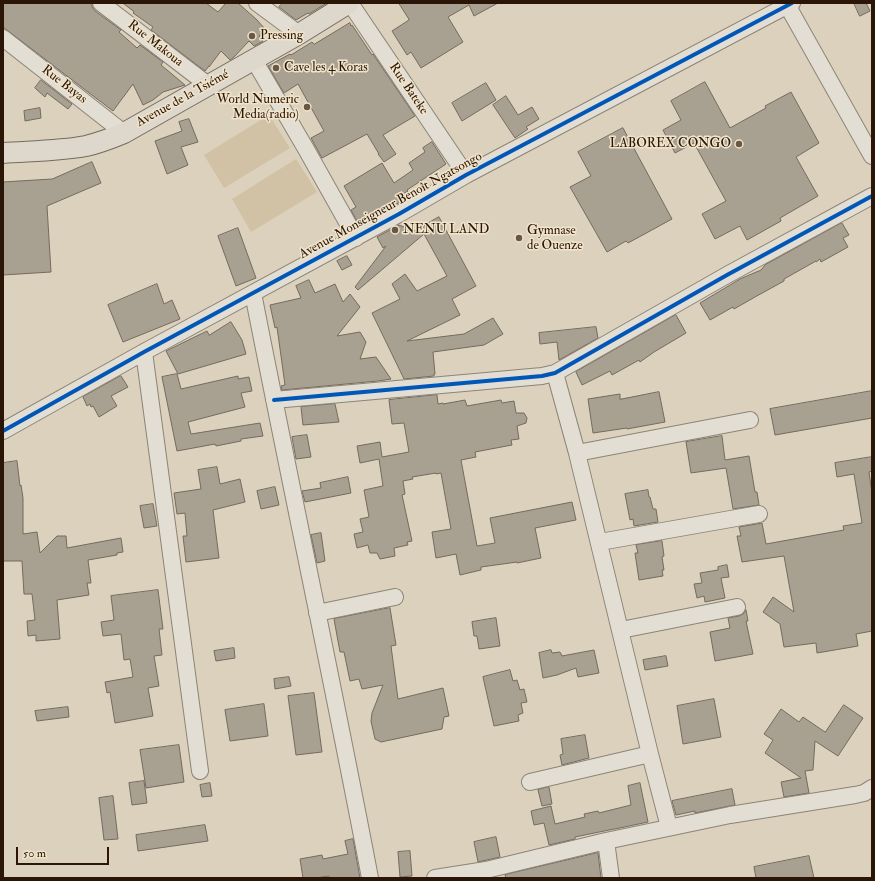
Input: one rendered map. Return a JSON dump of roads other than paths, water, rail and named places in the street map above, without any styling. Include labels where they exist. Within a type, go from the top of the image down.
[{"type":"main road","name":"Avenue de la Tsiémé","points":[[3,153],[86,146],[124,133],[299,34],[349,3]]},
{"type":"street","name":"Rue Makoua","points":[[101,3],[208,85]]},
{"type":"street","points":[[257,3],[299,34]]},
{"type":"street","name":"Rue Bateke","points":[[349,3],[466,175]]},
{"type":"street","points":[[788,4],[872,156]]},
{"type":"street","name":"Avenue Monseigneur Benoît Ngatsongo","points":[[3,431],[144,352],[356,238],[466,175],[788,4]]},
{"type":"street","name":"Rue Bayas","points":[[3,38],[124,133]]},
{"type":"street","points":[[254,60],[356,238]]},
{"type":"street","points":[[274,400],[542,376],[555,373],[727,275],[872,196]]},
{"type":"street","points":[[253,293],[370,878]]},
{"type":"street","points":[[144,352],[200,771]]},
{"type":"street","points":[[555,373],[600,542],[650,754],[669,827]]},
{"type":"street","points":[[577,453],[750,420]]},
{"type":"street","points":[[600,542],[759,514]]},
{"type":"street","points":[[317,613],[395,597]]},
{"type":"street","points":[[620,630],[737,607]]},
{"type":"street","points":[[530,782],[650,754]]},
{"type":"street","points":[[435,878],[486,870],[669,827],[730,815],[855,795],[872,788]]},
{"type":"street","points":[[606,841],[612,878]]},
{"type":"place","name":"Pressing","points":[[252,36]]},
{"type":"place","name":"Cave les 4 Koras","points":[[276,68]]},
{"type":"place","name":"World Numeric Media(radio)","points":[[307,107]]},
{"type":"place","name":"LABOREX CONGO","points":[[739,144]]},
{"type":"place","name":"NENU LAND","points":[[395,230]]},
{"type":"place","name":"Gymnase de Ouenze","points":[[519,238]]}]
